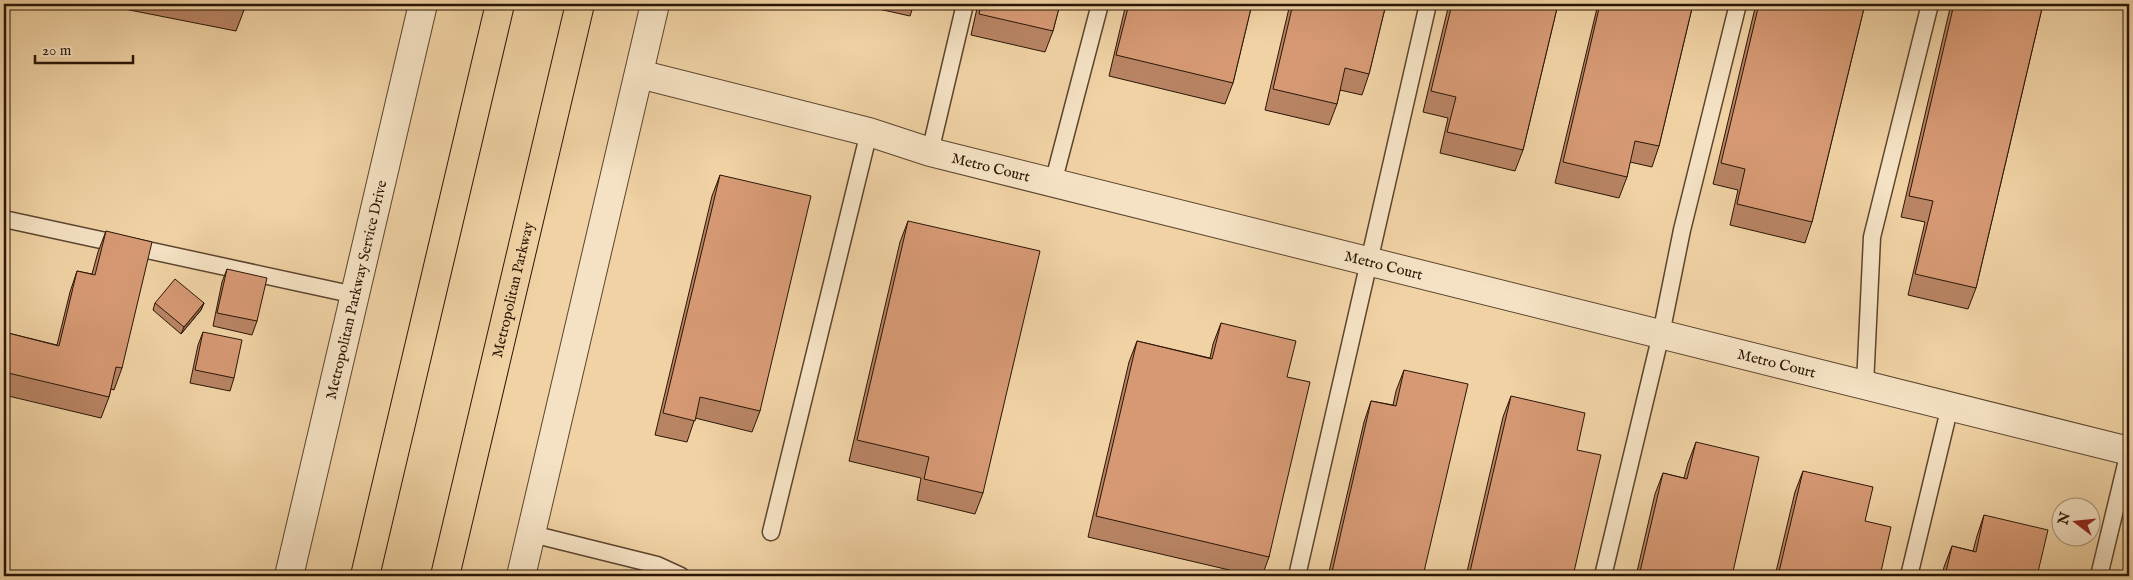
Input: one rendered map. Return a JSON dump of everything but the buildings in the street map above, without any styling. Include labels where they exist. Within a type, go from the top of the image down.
[{"type":"main road","points":[[365,576],[500,4]]},
{"type":"main road","name":"Metropolitan Parkway","points":[[445,576],[580,4]]},
{"type":"street","name":"Metropolitan Parkway Service Drive","points":[[289,576],[355,295],[419,4]]},
{"type":"street","points":[[522,576],[655,4]]},
{"type":"street","name":"Metro Court","points":[[639,74],[869,132],[930,152],[2129,451]]},
{"type":"lane","points":[[930,152],[965,4]]},
{"type":"lane","points":[[1053,183],[1100,4]]},
{"type":"lane","points":[[1297,576],[1428,4]]},
{"type":"lane","points":[[1603,576],[1661,334],[1682,230],[1738,4]]},
{"type":"lane","points":[[1865,385],[1872,237],[1930,4]]},
{"type":"lane","points":[[771,532],[869,132]]},
{"type":"lane","points":[[4,219],[355,295]]},
{"type":"lane","points":[[1909,576],[1950,406]]},
{"type":"lane","points":[[2099,576],[2129,451]]},
{"type":"lane","points":[[532,534],[657,565],[680,576]]}]
